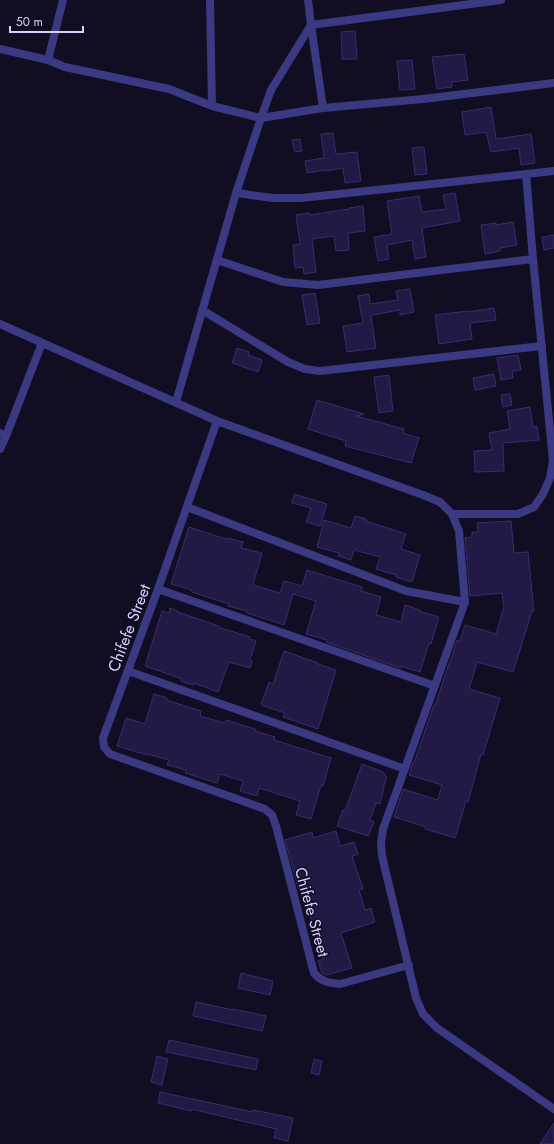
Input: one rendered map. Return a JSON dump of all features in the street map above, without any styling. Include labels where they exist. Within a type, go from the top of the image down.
[{"type":"street","points":[[48,60],[63,0]]},
{"type":"street","points":[[210,0],[212,106]]},
{"type":"street","points":[[308,0],[323,108]]},
{"type":"street","points":[[311,25],[502,0]]},
{"type":"street","points":[[176,402],[236,193],[271,90],[311,25]]},
{"type":"street","points":[[0,49],[48,60],[65,66],[169,89],[212,106],[261,118],[323,108],[423,99],[554,83]]},
{"type":"street","points":[[236,193],[273,198],[301,198],[554,171]]},
{"type":"street","points":[[452,514],[518,514],[534,507],[543,494],[550,478],[553,460],[526,174]]},
{"type":"street","points":[[217,260],[283,282],[318,285],[533,259]]},
{"type":"street","points":[[202,310],[288,362],[305,369],[320,371],[542,346]]},
{"type":"street","points":[[0,324],[217,421],[435,499],[452,514],[459,531],[465,602],[383,829],[381,843],[382,856],[416,998],[423,1014],[437,1028],[554,1109]]},
{"type":"street","points":[[0,448],[3,435],[42,343]]},
{"type":"street","name":"Chifefe Street","points":[[217,421],[158,590],[103,738],[104,747],[110,754],[265,809],[272,815],[314,973],[319,978],[330,983],[340,984],[409,965]]},
{"type":"street","points":[[186,507],[406,590],[465,602]]},
{"type":"street","points":[[158,590],[435,686]]},
{"type":"street","points":[[128,671],[405,769]]},
{"type":"building","points":[[355,31],[357,59],[342,59],[341,32]]},
{"type":"building","points":[[464,54],[468,80],[452,82],[452,87],[437,89],[432,57]]},
{"type":"building","points":[[412,60],[415,89],[400,90],[397,61]]},
{"type":"building","points":[[491,107],[496,139],[531,134],[535,163],[521,165],[519,148],[491,152],[486,132],[465,135],[462,112]]},
{"type":"building","points":[[333,133],[336,154],[357,152],[361,181],[345,183],[343,168],[307,173],[305,161],[324,158],[321,134]]},
{"type":"building","points":[[300,139],[302,151],[295,152],[292,140]]},
{"type":"building","points":[[424,147],[427,174],[415,175],[412,148]]},
{"type":"building","points":[[455,193],[460,221],[422,228],[426,257],[415,259],[412,240],[387,245],[389,259],[378,261],[374,237],[392,234],[387,201],[419,196],[422,212],[446,209],[443,195]]},
{"type":"building","points":[[363,206],[365,231],[348,233],[349,250],[336,251],[334,236],[312,239],[316,272],[304,274],[303,267],[295,268],[293,245],[300,244],[296,215],[310,213],[310,215]]},
{"type":"building","points":[[513,222],[517,245],[500,248],[500,251],[485,254],[481,225],[496,223],[496,225]]},
{"type":"building","points":[[554,235],[554,248],[544,250],[542,237]]},
{"type":"building","points":[[410,289],[414,312],[400,315],[400,310],[372,315],[376,348],[347,352],[343,326],[363,323],[358,296],[369,294],[370,304],[398,300],[396,291]]},
{"type":"building","points":[[315,293],[320,323],[307,325],[302,295]]},
{"type":"building","points":[[494,308],[496,320],[470,323],[472,339],[439,344],[435,315]]},
{"type":"building","points":[[237,348],[249,352],[248,355],[262,360],[258,372],[232,363]]},
{"type":"building","points":[[518,355],[521,370],[512,371],[513,378],[501,380],[497,358]]},
{"type":"building","points":[[494,374],[496,386],[475,390],[473,378]]},
{"type":"building","points":[[389,375],[393,411],[379,413],[374,377]]},
{"type":"building","points":[[510,394],[512,405],[503,407],[501,395]]},
{"type":"building","points":[[317,400],[364,414],[356,416],[404,429],[403,433],[419,438],[411,463],[345,446],[346,441],[308,429]]},
{"type":"building","points":[[530,407],[533,427],[537,426],[539,440],[503,443],[504,471],[475,472],[474,451],[492,450],[489,433],[510,429],[507,411]]},
{"type":"building","points":[[294,494],[327,504],[320,526],[306,522],[311,508],[292,503]]},
{"type":"building","points":[[355,516],[406,534],[401,549],[420,555],[412,582],[376,569],[380,557],[354,550],[351,560],[338,556],[339,553],[317,547],[324,520],[351,528]]},
{"type":"building","points":[[511,521],[514,553],[528,552],[534,611],[532,611],[513,672],[477,662],[469,689],[500,698],[483,755],[481,754],[468,802],[466,801],[455,838],[425,829],[426,827],[394,817],[403,789],[438,800],[442,785],[409,775],[413,762],[414,763],[434,705],[435,706],[457,640],[460,641],[465,625],[496,634],[504,607],[502,593],[470,596],[465,538],[472,537],[472,532],[478,532],[477,523]]},
{"type":"building","points":[[189,527],[226,539],[243,542],[241,548],[262,553],[253,585],[280,593],[284,581],[302,586],[307,570],[362,587],[361,591],[381,597],[376,615],[401,622],[405,605],[439,617],[431,644],[429,643],[420,672],[400,666],[400,668],[326,642],[327,640],[306,634],[316,601],[293,594],[284,625],[247,613],[247,611],[228,606],[229,604],[192,592],[192,590],[171,584]]},
{"type":"building","points":[[170,608],[219,626],[218,627],[250,637],[249,639],[256,641],[250,660],[252,661],[250,668],[229,662],[218,692],[194,683],[193,685],[181,681],[182,679],[145,666],[162,611],[169,613]]},
{"type":"building","points":[[284,651],[336,670],[318,729],[283,717],[285,713],[261,705],[269,682],[273,684]]},
{"type":"building","points":[[154,694],[167,698],[166,700],[201,711],[200,716],[225,723],[226,720],[255,729],[255,731],[275,737],[274,740],[331,758],[311,819],[296,815],[300,801],[259,788],[257,796],[240,791],[243,781],[220,774],[217,783],[185,773],[186,770],[167,765],[169,760],[117,746],[126,718],[145,724]]},
{"type":"building","points":[[362,764],[383,772],[387,777],[380,804],[376,803],[370,820],[374,822],[368,836],[337,826],[343,810],[345,811]]},
{"type":"building","points":[[336,831],[340,846],[354,842],[358,854],[352,856],[363,889],[359,890],[365,910],[371,908],[375,922],[341,933],[352,968],[326,975],[322,973],[318,961],[323,959],[307,906],[305,907],[299,890],[285,840],[312,832],[313,838]]},
{"type":"building","points":[[241,973],[273,981],[270,995],[238,988]]},
{"type":"building","points":[[196,1002],[266,1016],[262,1031],[193,1016]]},
{"type":"building","points":[[169,1040],[258,1059],[256,1070],[166,1052]]},
{"type":"building","points":[[157,1056],[168,1059],[162,1085],[151,1082]]},
{"type":"building","points":[[314,1059],[322,1061],[319,1075],[311,1073]]},
{"type":"building","points":[[160,1092],[253,1112],[253,1110],[293,1118],[288,1141],[274,1138],[276,1129],[191,1109],[191,1111],[158,1103]]},
{"type":"building","points":[[554,1123],[554,1144],[540,1144]]}]
